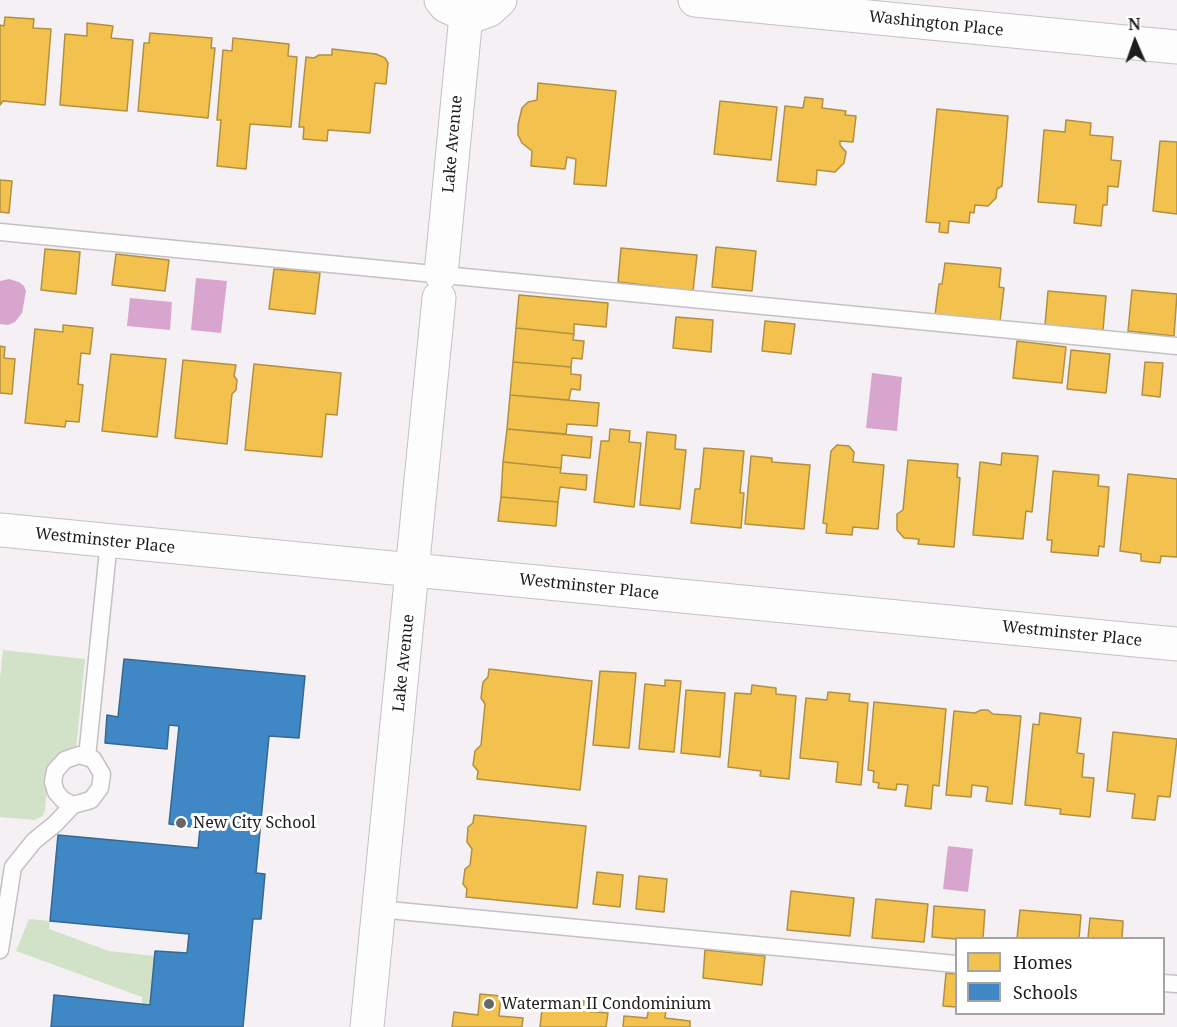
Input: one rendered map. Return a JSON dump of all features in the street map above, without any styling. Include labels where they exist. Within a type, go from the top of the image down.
[{"type":"street","points":[[453,7],[478,15],[489,10],[500,0]]},
{"type":"street","name":"Washington Place","points":[[695,0],[1177,48]]},
{"type":"street","name":"Lake Avenue","points":[[367,1027],[440,286],[453,7]]},
{"type":"street","name":"Westminster Place","points":[[0,530],[1177,644]]},
{"type":"lane","points":[[0,232],[440,286],[1177,346]]},
{"type":"lane","points":[[87,757],[110,541]]},
{"type":"lane","points":[[0,950],[13,867],[34,841],[73,805],[91,800],[100,788],[102,774],[93,759],[79,755],[65,760],[55,771],[56,792],[63,800],[73,805]]},
{"type":"lane","points":[[378,909],[955,964]]},
{"type":"green space","points":[[3,650],[85,659],[76,750],[65,751],[52,761],[54,764],[48,779],[45,810],[43,816],[34,820],[0,817],[0,679]]},
{"type":"green space","points":[[29,919],[50,921],[49,929],[109,951],[155,956],[150,1005],[142,1004],[142,997],[16,951]]},
{"type":"shaded area","points":[[196,278],[227,281],[221,333],[191,330]]},
{"type":"shaded area","points":[[9,279],[19,282],[26,291],[22,313],[15,322],[8,325],[0,324],[0,281]]},
{"type":"shaded area","points":[[130,298],[172,302],[170,330],[127,326]]},
{"type":"shaded area","points":[[872,373],[902,377],[897,431],[866,428]]},
{"type":"shaded area","points":[[948,846],[973,849],[968,892],[943,889]]},
{"type":"building: Homes","points":[[5,17],[34,19],[33,28],[51,29],[45,105],[3,101],[0,105],[0,25],[4,26]]},
{"type":"building: Homes","points":[[87,23],[113,26],[111,38],[133,40],[127,111],[60,105],[65,34],[87,36]]},
{"type":"building: Homes","points":[[150,33],[212,38],[211,48],[215,48],[208,118],[138,111],[144,43],[149,43]]},
{"type":"building: Homes","points":[[233,38],[289,44],[288,56],[297,57],[291,127],[250,124],[246,169],[217,166],[221,120],[217,120],[223,50],[232,51]]},
{"type":"building: Homes","points":[[332,49],[376,54],[385,58],[388,63],[386,84],[375,83],[370,133],[328,130],[327,141],[303,139],[304,127],[299,127],[306,57],[332,55]]},
{"type":"building: Homes","points":[[538,83],[616,91],[606,186],[574,184],[576,159],[567,157],[565,169],[531,166],[532,151],[522,143],[518,135],[518,125],[522,108],[528,102],[537,100]]},
{"type":"building: Homes","points":[[805,97],[823,99],[822,108],[846,111],[845,115],[856,116],[853,142],[840,141],[840,145],[846,152],[844,163],[835,172],[817,170],[816,185],[777,181],[785,106],[803,108]]},
{"type":"building: Homes","points":[[720,101],[777,107],[771,160],[714,154]]},
{"type":"building: Homes","points":[[937,109],[1008,116],[1002,186],[997,189],[996,198],[988,206],[975,205],[974,213],[970,212],[969,223],[949,221],[948,233],[939,232],[940,223],[926,222]]},
{"type":"building: Homes","points":[[1066,120],[1091,123],[1090,135],[1113,137],[1111,160],[1121,161],[1118,187],[1108,186],[1107,205],[1103,205],[1101,226],[1074,223],[1076,205],[1038,202],[1044,130],[1065,132]]},
{"type":"building: Homes","points":[[1160,141],[1177,142],[1177,214],[1153,211]]},
{"type":"building: Homes","points":[[0,180],[12,181],[9,213],[0,212]]},
{"type":"building: Homes","points":[[716,247],[756,251],[752,291],[712,287]]},
{"type":"building: Homes","points":[[621,248],[697,255],[693,291],[618,282]]},
{"type":"building: Homes","points":[[45,249],[80,252],[76,294],[41,290]]},
{"type":"building: Homes","points":[[116,254],[169,260],[165,291],[112,285]]},
{"type":"building: Homes","points":[[945,263],[1001,268],[999,287],[1004,288],[1000,321],[935,315],[939,284],[942,284]]},
{"type":"building: Homes","points":[[274,269],[320,273],[315,314],[269,309]]},
{"type":"building: Homes","points":[[1132,290],[1177,294],[1174,336],[1128,331]]},
{"type":"building: Homes","points":[[1048,291],[1106,296],[1103,330],[1045,325]]},
{"type":"building: Homes","points":[[519,295],[608,303],[606,327],[574,324],[574,334],[516,328]]},
{"type":"building: Homes","points":[[676,317],[713,320],[711,352],[673,348]]},
{"type":"building: Homes","points":[[765,321],[795,324],[791,354],[762,351]]},
{"type":"building: Homes","points":[[63,325],[93,328],[90,354],[81,353],[78,384],[83,385],[79,422],[66,421],[65,427],[25,423],[35,329],[63,332]]},
{"type":"building: Homes","points":[[516,328],[574,334],[573,340],[584,341],[582,359],[572,358],[571,367],[513,362]]},
{"type":"building: Homes","points":[[1017,341],[1066,347],[1062,383],[1013,378]]},
{"type":"building: Homes","points":[[0,346],[5,347],[4,358],[15,359],[12,394],[0,393]]},
{"type":"building: Homes","points":[[1071,350],[1110,354],[1106,393],[1067,389]]},
{"type":"building: Homes","points":[[111,354],[166,359],[157,437],[102,431]]},
{"type":"building: Homes","points":[[183,360],[236,365],[234,376],[237,380],[236,390],[232,394],[227,444],[175,438]]},
{"type":"building: Homes","points":[[513,362],[571,367],[571,374],[581,375],[580,390],[571,389],[569,400],[510,395]]},
{"type":"building: Homes","points":[[1145,362],[1163,363],[1160,397],[1142,395]]},
{"type":"building: Homes","points":[[254,364],[341,373],[337,415],[326,414],[322,457],[245,450]]},
{"type":"building: Homes","points":[[510,395],[599,403],[597,426],[567,424],[566,434],[507,429]]},
{"type":"building: Homes","points":[[507,429],[592,437],[590,458],[562,455],[561,468],[503,462]]},
{"type":"building: Homes","points":[[610,429],[630,431],[629,442],[641,443],[634,507],[594,502],[601,441],[609,441]]},
{"type":"building: Homes","points":[[647,432],[676,435],[675,449],[686,450],[680,509],[640,505]]},
{"type":"building: Homes","points":[[837,445],[849,446],[854,452],[853,462],[884,465],[878,529],[853,527],[852,535],[826,533],[827,524],[823,523],[831,451]]},
{"type":"building: Homes","points":[[704,448],[744,451],[740,493],[744,493],[741,528],[691,523],[695,489],[700,489]]},
{"type":"building: Homes","points":[[1002,453],[1038,456],[1032,512],[1026,511],[1023,539],[973,535],[980,462],[1001,465]]},
{"type":"building: Homes","points":[[751,456],[772,458],[772,462],[810,465],[804,529],[745,524]]},
{"type":"building: Homes","points":[[908,460],[958,464],[957,477],[960,478],[954,547],[918,544],[919,539],[904,538],[897,530],[897,514],[903,510]]},
{"type":"building: Homes","points":[[503,462],[561,468],[560,473],[587,475],[586,490],[560,487],[558,502],[501,497]]},
{"type":"building: Homes","points":[[1053,471],[1099,475],[1098,486],[1109,487],[1104,547],[1099,546],[1098,556],[1051,552],[1052,540],[1047,540]]},
{"type":"building: Homes","points":[[1128,474],[1177,479],[1177,557],[1161,556],[1160,563],[1141,561],[1141,554],[1120,551]]},
{"type":"building: Homes","points":[[501,497],[558,502],[556,526],[498,521]]},
{"type":"building: Homes","points":[[489,669],[592,681],[580,790],[477,779],[478,771],[473,765],[475,751],[481,745],[485,704],[481,698],[483,682],[488,677]]},
{"type":"building: Homes","points":[[600,671],[636,673],[629,748],[593,745]]},
{"type":"building: Homes","points":[[665,680],[681,681],[674,752],[639,749],[645,684],[665,686]]},
{"type":"building: Homes","points":[[752,685],[776,688],[776,694],[796,696],[789,779],[760,776],[761,771],[728,767],[735,693],[751,694]]},
{"type":"building: Homes","points":[[686,690],[725,693],[720,757],[681,753]]},
{"type":"building: Homes","points":[[828,692],[850,694],[849,701],[868,703],[861,785],[836,782],[838,762],[800,758],[806,698],[827,700]]},
{"type":"building: Homes","points":[[874,702],[946,709],[939,786],[933,785],[931,809],[905,806],[908,785],[897,784],[896,790],[878,788],[879,783],[873,782],[874,771],[868,770]]},
{"type":"building: Homes","points":[[988,710],[993,714],[1021,716],[1012,804],[986,801],[988,787],[972,785],[971,797],[946,795],[954,711],[975,713]]},
{"type":"building: Homes","points":[[1040,713],[1081,718],[1077,753],[1084,754],[1082,777],[1094,778],[1090,817],[1060,814],[1061,809],[1025,805],[1033,724],[1039,725]]},
{"type":"building: Homes","points":[[1113,732],[1177,739],[1170,797],[1158,796],[1155,820],[1132,818],[1135,794],[1107,791]]},
{"type":"building: Homes","points":[[474,815],[586,826],[577,908],[466,897],[467,889],[463,884],[465,869],[470,865],[472,849],[467,842],[468,827],[473,823]]},
{"type":"building: Homes","points":[[597,872],[623,875],[620,907],[593,904]]},
{"type":"building: Homes","points":[[639,876],[667,879],[664,912],[636,909]]},
{"type":"building: Homes","points":[[791,891],[854,898],[850,936],[787,930]]},
{"type":"building: Homes","points":[[876,899],[928,904],[924,942],[872,938]]},
{"type":"building: Homes","points":[[934,906],[985,910],[983,937],[955,937],[955,939],[932,937]]},
{"type":"building: Homes","points":[[1020,910],[1081,915],[1079,937],[1017,937]]},
{"type":"building: Homes","points":[[1090,918],[1123,921],[1122,937],[1088,937]]},
{"type":"building: Homes","points":[[705,950],[765,956],[762,985],[703,978]]},
{"type":"building: Homes","points":[[946,973],[955,974],[955,1007],[943,1006]]},
{"type":"building: Homes","name":"Waterman II Condominium","points":[[480,994],[501,996],[499,1016],[523,1018],[522,1027],[452,1027],[454,1012],[478,1015]]},
{"type":"building: Homes","points":[[566,1000],[584,1001],[583,1011],[608,1013],[606,1027],[540,1027],[542,1009],[565,1011]]},
{"type":"building: Homes","points":[[649,1007],[666,1009],[665,1018],[690,1021],[690,1027],[623,1027],[624,1016],[647,1018]]},
{"type":"building: Schools","name":"New City School","points":[[124,659],[305,676],[299,738],[269,736],[256,873],[265,874],[261,919],[253,919],[243,1027],[51,1027],[54,995],[150,1005],[155,951],[187,953],[189,934],[50,921],[58,835],[198,848],[200,828],[169,824],[179,726],[169,725],[167,749],[105,743],[107,715],[118,717]]},
{"type":"place","name":"New City School","points":[[181,823]]},
{"type":"place","name":"Waterman II Condominium","points":[[489,1004]]}]
